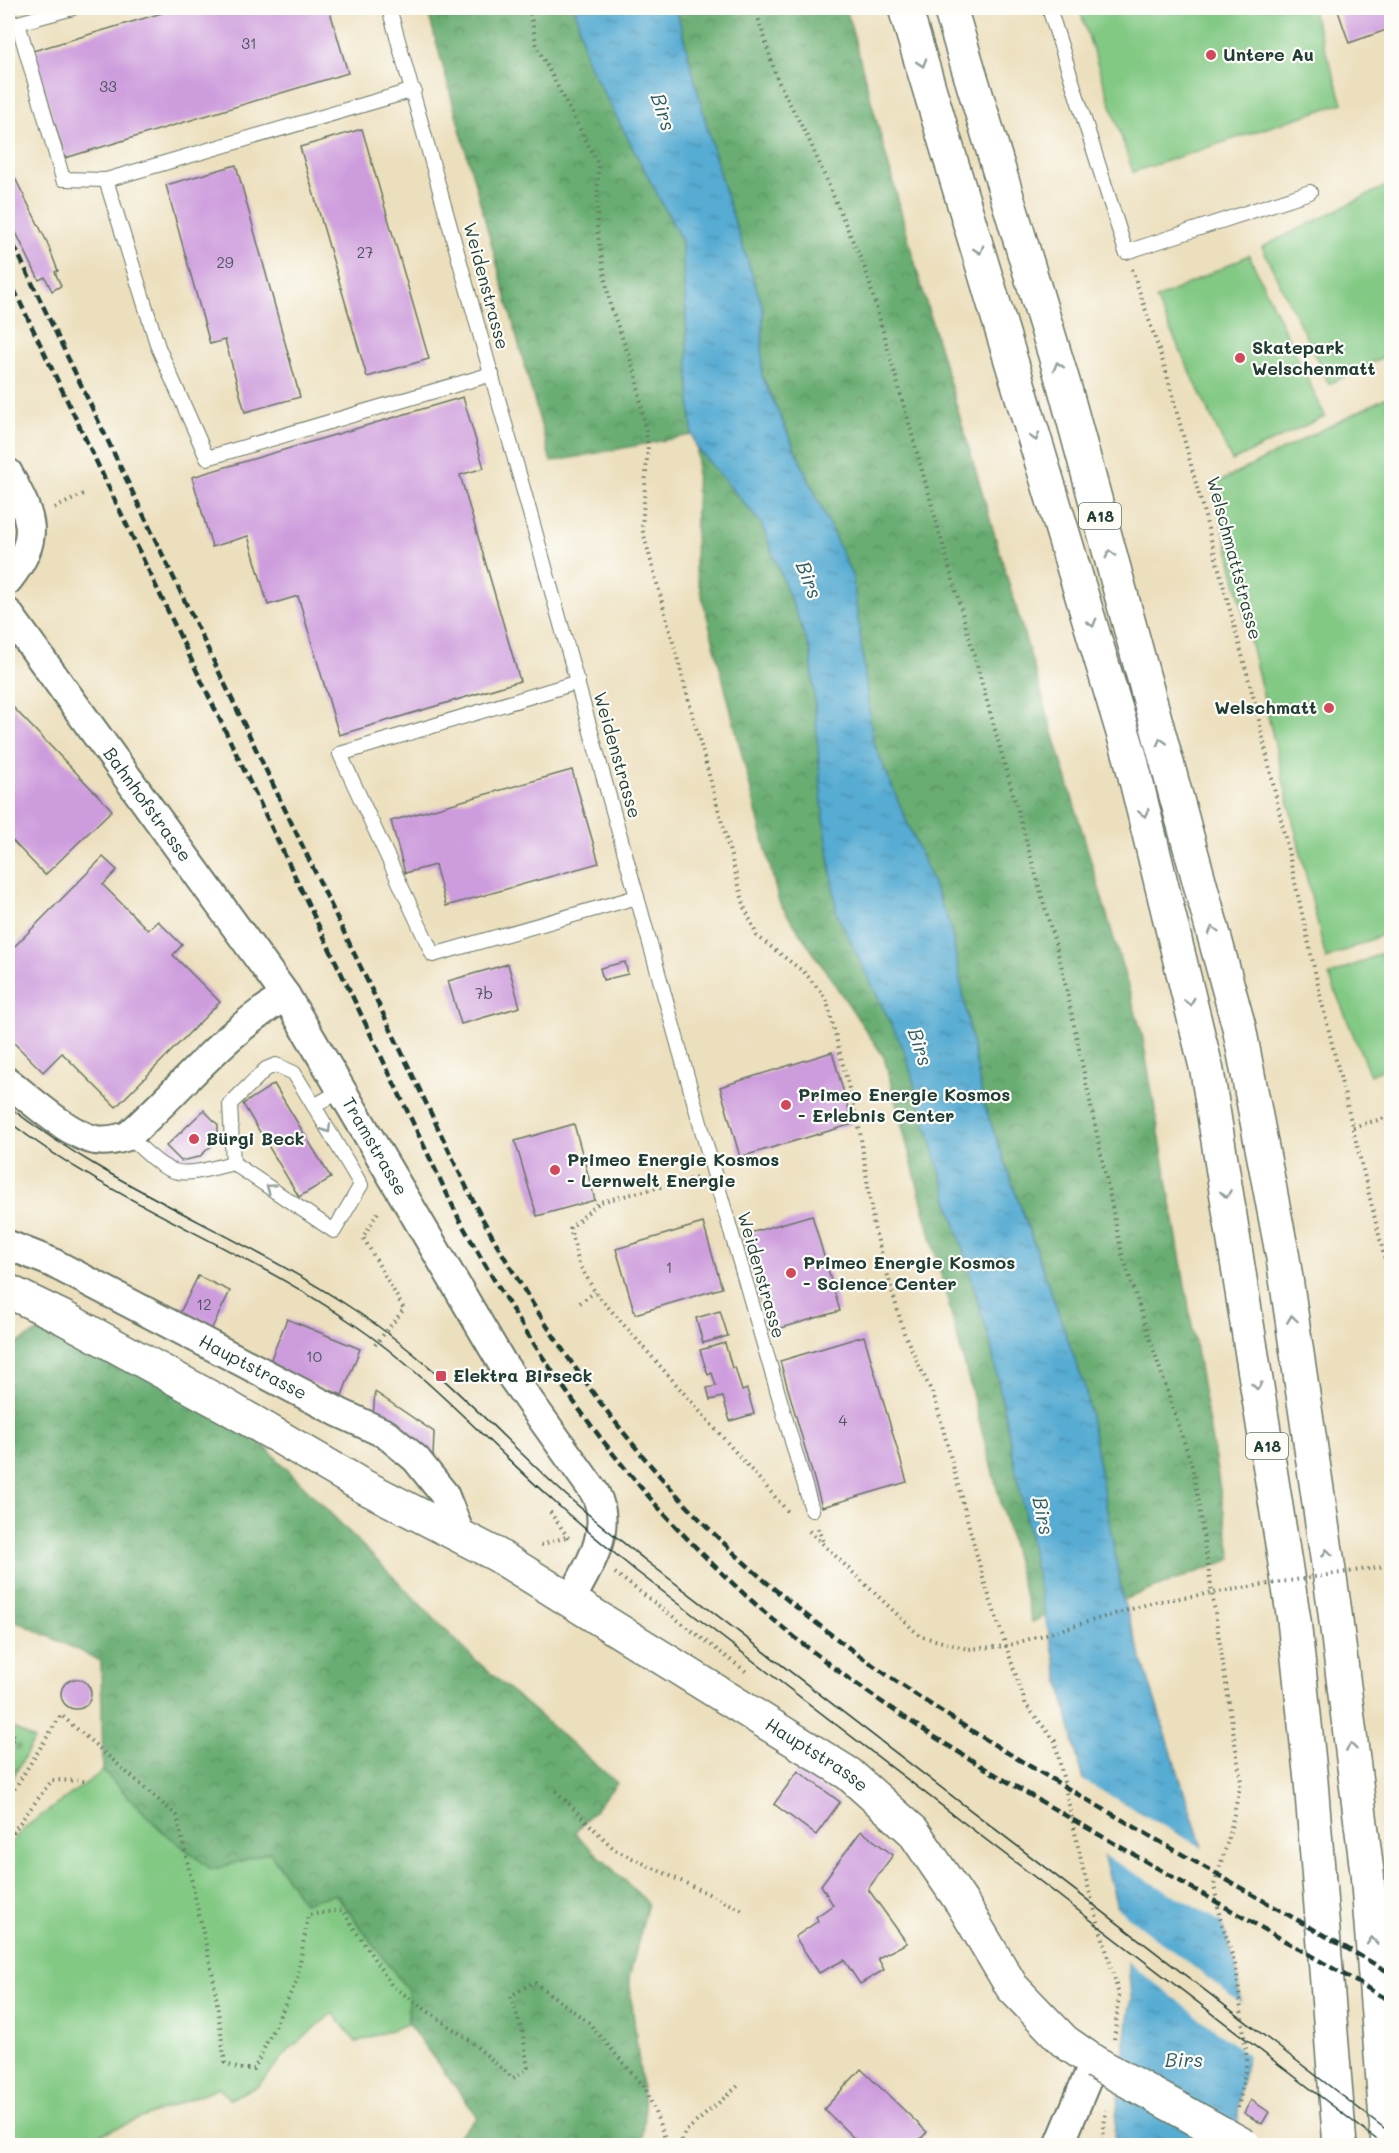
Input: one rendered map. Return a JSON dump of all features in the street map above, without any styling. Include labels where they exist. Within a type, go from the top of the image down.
[{"type":"main road","name":"A18","points":[[905,8],[1130,756],[1207,1071],[1294,1620],[1311,1781],[1340,2145]]},
{"type":"main road","name":"A18","points":[[950,8],[1064,385],[1239,1027],[1283,1258],[1334,1605],[1367,1872],[1388,2145]]},
{"type":"main road","name":"Hauptstrasse","points":[[8,1291],[64,1318],[214,1399],[363,1486],[460,1534],[571,1599],[849,1774],[913,1831],[940,1867],[1012,1988],[1064,2041],[1104,2052],[1245,2145]]},
{"type":"street","points":[[8,473],[30,520],[29,546],[8,580]]},
{"type":"street","name":"Bahnhofstrasse","points":[[8,613],[286,996]]},
{"type":"street","points":[[8,1082],[38,1106],[94,1140],[113,1141],[128,1136],[228,1036],[260,1010],[286,996]]},
{"type":"street","name":"Tramstrasse","points":[[286,996],[502,1363],[595,1493],[602,1515],[599,1541],[594,1558],[571,1599]]},
{"type":"street","name":"Hauptstrasse","points":[[8,1245],[51,1262],[340,1413],[386,1434],[416,1459],[444,1494],[460,1534]]},
{"type":"street","points":[[1059,2145],[1104,2052]]},
{"type":"lane","points":[[73,8],[18,23],[63,179],[106,180],[414,90]]},
{"type":"lane","name":"Weidenstrasse","points":[[389,8],[414,90],[714,1173],[812,1510]]},
{"type":"lane","points":[[1049,8],[1126,252],[1310,192]]},
{"type":"lane","points":[[106,180],[158,347],[207,458],[492,374]]},
{"type":"lane","points":[[578,682],[340,754],[433,955],[637,897]]},
{"type":"lane","points":[[128,1136],[168,1171],[192,1174],[232,1163],[334,1231],[361,1185],[294,1073],[276,1065],[266,1069],[230,1104],[232,1163]]},
{"type":"lane","points":[[314,1106],[342,1090]]},
{"type":"path","points":[[529,8],[537,47],[598,164],[597,230],[610,305],[636,375],[648,445],[642,528],[745,908],[757,936],[805,973],[826,998],[860,1132],[873,1227],[904,1333],[935,1400],[982,1578],[1026,1705],[1055,1741],[1083,1869],[1119,1995],[1104,2052]]},
{"type":"path","points":[[755,8],[777,79],[810,141],[866,271],[1062,968],[1122,1254],[1193,1468],[1210,1593],[1241,1782],[1228,1841],[1214,1885],[1220,1918],[1236,1967],[1247,2060],[1239,2092],[1238,2114]]},
{"type":"path","name":"Welschmattstrasse","points":[[1126,252],[1165,369],[1256,707],[1322,1003],[1392,1288]]},
{"type":"path","points":[[30,520],[86,493]]},
{"type":"path","points":[[1353,1127],[1392,1116]]},
{"type":"path","points":[[580,1303],[595,1292],[579,1264],[570,1228],[600,1202],[714,1173]]},
{"type":"path","points":[[375,1345],[404,1309],[363,1237],[386,1200]]},
{"type":"path","points":[[550,1512],[566,1537],[750,1674]]},
{"type":"path","points":[[1006,1646],[1155,1602],[1389,1566]]},
{"type":"path","points":[[8,1799],[61,1715],[177,1816],[213,1981],[225,2063],[239,2069],[254,2069],[297,1980],[308,1915],[342,1910],[392,1986],[469,2040],[513,2078],[528,2069],[523,2034],[511,1996],[534,1982],[588,2022],[646,2089],[668,2145]]},
{"type":"path","points":[[8,1732],[15,1736],[8,1749]]},
{"type":"path","points":[[8,1828],[13,1833],[52,1780],[85,1781]]},
{"type":"path","points":[[556,1791],[615,1850],[745,1911]]},
{"type":"path","points":[[678,2145],[685,2132],[740,2085]]},
{"type":"path","points":[[1101,2145],[1107,2100]]},
{"type":"green space","points":[[427,8],[575,8],[587,61],[682,241],[692,435],[551,462]]},
{"type":"green space","points":[[676,8],[846,8],[922,289],[1142,1034],[1232,1559],[1123,1600],[1085,1388],[983,1101],[950,925],[873,741],[853,578],[762,375],[763,308],[722,183]]},
{"type":"green space","name":"Untere Au","points":[[1079,8],[1311,8],[1343,103],[1133,172]]},
{"type":"green space","points":[[1388,185],[1392,191],[1391,353],[1329,384],[1262,247]]},
{"type":"green space","name":"Skatepark Welschenmatt","points":[[1249,255],[1325,416],[1232,461],[1156,299]]},
{"type":"green space","name":"Welschmatt","points":[[1391,395],[1391,931],[1326,959],[1213,485]]},
{"type":"green space","points":[[697,448],[761,523],[811,652],[822,804],[837,914],[905,1052],[990,1340],[1045,1616],[1032,1622],[884,1057],[779,902],[695,568]]},
{"type":"green space","points":[[1391,949],[1391,1066],[1370,1075],[1329,976]]},
{"type":"green space","points":[[64,1318],[224,1405],[473,1658],[617,1783],[575,1833],[648,1903],[629,1978],[645,2114],[642,2145],[447,2145],[478,2117],[408,2024],[408,1991],[336,1894],[303,1903],[270,1852],[212,1870],[162,1831],[103,1771],[101,1661],[8,1617],[8,1348]]},
{"type":"green space","points":[[8,1725],[34,1740],[8,1786]]},
{"type":"green space","points":[[103,1771],[162,1831],[270,1851],[303,1902],[335,1894],[409,1991],[408,2024],[356,2042],[333,2013],[291,2048],[258,2086],[229,2099],[219,2087],[74,2145],[8,2145],[8,1846],[24,1828]]},
{"type":"water","name":"Birs","points":[[575,8],[676,8],[722,183],[763,308],[762,376],[853,578],[873,741],[950,925],[983,1101],[1085,1388],[1123,1600],[1214,1885],[1220,1918],[1236,1967],[1247,2060],[1239,2092],[1237,2145],[1115,2145],[1114,2133],[1131,1997],[1126,1940],[1078,1761],[1045,1616],[991,1345],[905,1052],[837,914],[822,804],[811,652],[761,523],[697,448],[692,435],[682,241],[587,61]]},
{"type":"pier","points":[[1079,1778],[1206,1850],[1217,1884],[1225,1924],[1099,1853]]},
{"type":"pier","points":[[1114,1906],[1243,2005],[1249,2056],[1125,1960],[1123,1941]]},
{"type":"building","points":[[179,8],[329,8],[348,73],[65,158],[33,51]]},
{"type":"building","points":[[1337,8],[1392,8],[1392,28],[1349,43]]},
{"type":"building","points":[[362,129],[429,359],[367,377],[300,147]]},
{"type":"building","points":[[8,164],[47,242],[58,271],[55,272],[61,286],[52,291],[45,277],[39,280],[8,216]]},
{"type":"building","points":[[236,165],[300,397],[245,412],[225,340],[210,344],[166,185]]},
{"type":"building","points":[[463,397],[484,468],[460,475],[520,681],[339,735],[298,596],[268,605],[248,536],[212,547],[192,477]]},
{"type":"building","points":[[8,702],[112,810],[45,875],[8,836]]},
{"type":"building","points":[[572,770],[599,863],[446,906],[435,865],[405,873],[391,821]]},
{"type":"building","points":[[103,857],[117,870],[103,885],[148,930],[158,921],[182,945],[173,955],[220,1002],[116,1107],[62,1053],[43,1072],[8,1037],[8,953]]},
{"type":"building","points":[[625,962],[628,974],[603,980],[600,968]]},
{"type":"building","points":[[508,964],[520,1007],[461,1024],[448,981]]},
{"type":"building","name":"Primeo Energie Kosmos - Erlebnis Center","points":[[832,1052],[853,1124],[740,1157],[720,1087]]},
{"type":"building","points":[[274,1084],[331,1178],[299,1197],[243,1104]]},
{"type":"building","name":"Bürgi Beck","points":[[204,1110],[218,1125],[218,1133],[211,1146],[199,1157],[181,1161],[166,1146]]},
{"type":"building","name":"Primeo Energie Kosmos - Lernwelt Energie","points":[[574,1124],[595,1200],[537,1216],[515,1141]]},
{"type":"building","name":"Primeo Energie Kosmos - Science Center","points":[[812,1215],[840,1311],[771,1331],[743,1235]]},
{"type":"building","points":[[703,1223],[722,1288],[635,1314],[616,1249]]},
{"type":"building","points":[[198,1276],[230,1291],[209,1334],[177,1319]]},
{"type":"building","points":[[720,1311],[728,1336],[703,1343],[696,1318]]},
{"type":"building","points":[[287,1319],[360,1349],[342,1395],[268,1366]]},
{"type":"building","points":[[864,1336],[907,1482],[822,1507],[780,1361]]},
{"type":"building","points":[[725,1343],[742,1391],[747,1389],[754,1414],[730,1421],[723,1397],[710,1400],[707,1388],[716,1386],[712,1373],[708,1375],[700,1350]]},
{"type":"building","points":[[375,1392],[434,1432],[433,1457],[373,1417]]},
{"type":"building","points":[[76,1679],[87,1683],[91,1694],[87,1705],[76,1709],[65,1705],[61,1694],[65,1683]]},
{"type":"building","points":[[798,1771],[840,1802],[816,1835],[774,1804]]},
{"type":"building","points":[[861,1831],[893,1855],[868,1889],[907,1943],[878,1958],[884,1970],[860,1984],[844,1960],[819,1973],[795,1937],[818,1921],[816,1917],[833,1905],[821,1885]]},
{"type":"building","points":[[861,2069],[927,2132],[914,2146],[862,2146],[824,2109]]},
{"type":"building","points":[[1251,2100],[1269,2112],[1262,2124],[1244,2113]]},
{"type":"tram line","points":[[8,1106],[49,1136],[92,1163],[313,1284],[383,1330],[460,1394],[568,1497],[645,1560],[1392,2134]]},
{"type":"tram line","points":[[8,1121],[48,1150],[134,1201],[310,1296],[379,1343],[430,1385],[560,1507],[636,1571],[1385,2146]]},
{"type":"railway","points":[[8,233],[475,1205],[532,1303],[596,1397],[667,1484],[747,1565],[836,1638],[882,1672],[929,1704],[1027,1764],[1392,1974]]},
{"type":"railway","points":[[8,277],[459,1219],[487,1269],[547,1363],[612,1452],[685,1537],[726,1577],[769,1616],[860,1687],[1005,1780],[1392,2002]]},
{"type":"place","name":"Untere Au","points":[[1211,55]]},
{"type":"place","name":"Skatepark Welschenmatt","points":[[1240,358]]},
{"type":"place","name":"Welschmatt","points":[[1329,708]]},
{"type":"place","name":"Primeo Energie Kosmos - Erlebnis Center","points":[[786,1105]]},
{"type":"place","name":"Bürgi Beck","points":[[194,1139]]},
{"type":"place","name":"Primeo Energie Kosmos - Lernwelt Energie","points":[[555,1170]]},
{"type":"place","name":"Primeo Energie Kosmos - Science Center","points":[[791,1273]]},
{"type":"place","name":"Elektra Birseck","points":[[441,1376]]}]
